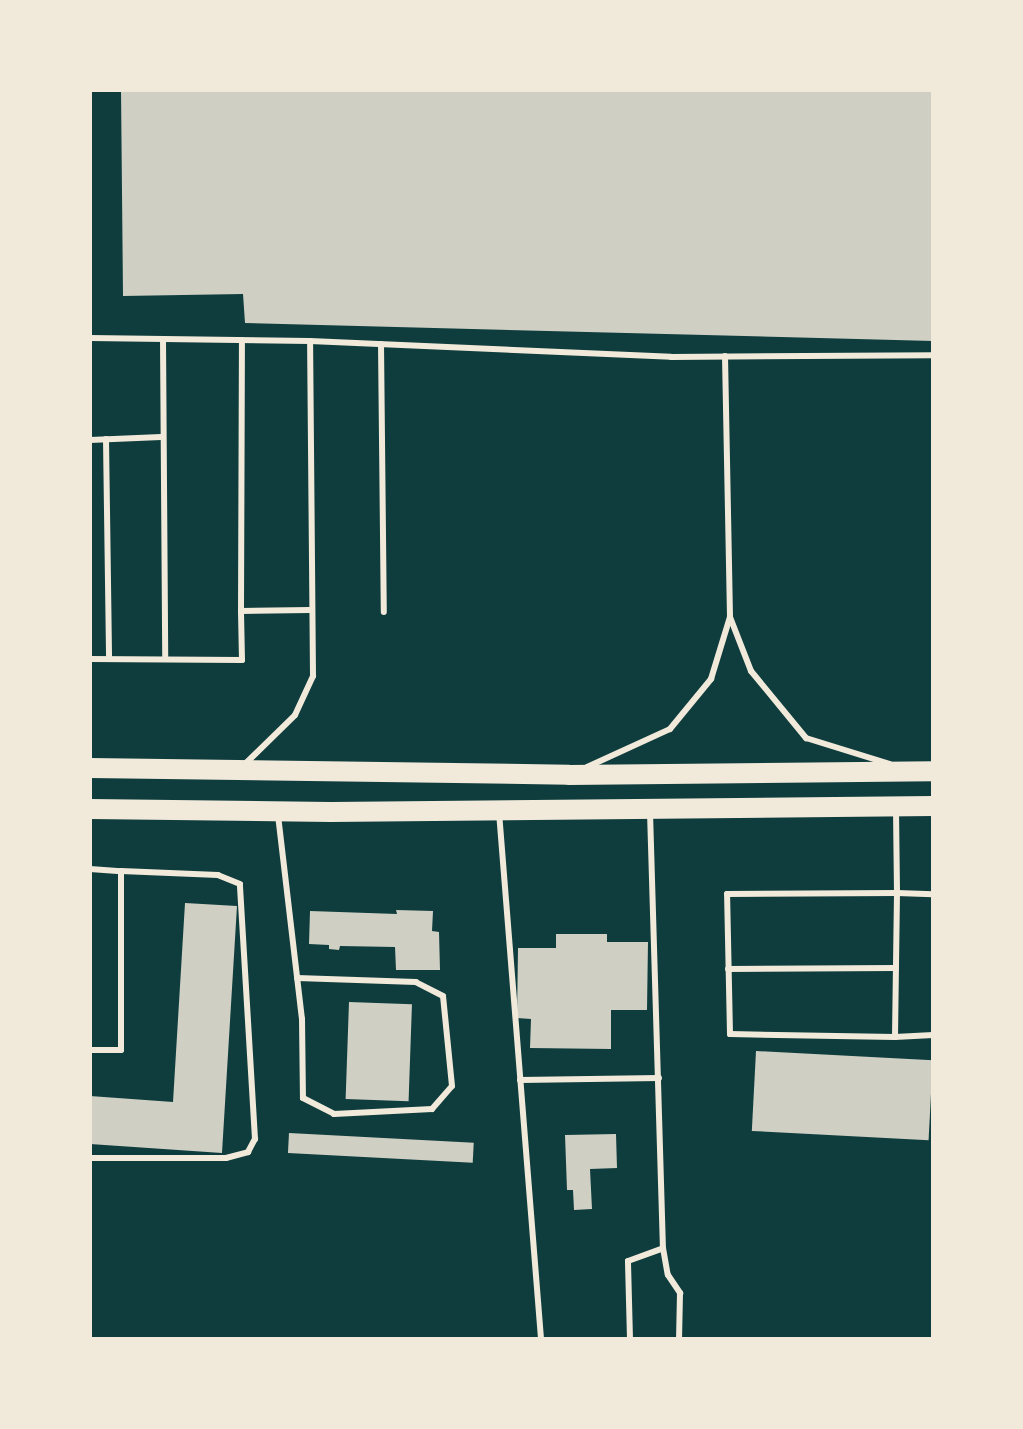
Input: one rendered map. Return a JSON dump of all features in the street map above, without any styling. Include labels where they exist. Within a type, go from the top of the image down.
[{"type":"highway","points":[[90,768],[569,775],[925,772]]},
{"type":"highway","points":[[90,809],[278,811],[933,806]]},
{"type":"lane","points":[[90,338],[310,341],[671,357],[933,355]]},
{"type":"lane","points":[[163,339],[161,437],[165,659]]},
{"type":"lane","points":[[90,659],[242,660],[242,340]]},
{"type":"lane","points":[[239,770],[295,715],[313,676],[310,610],[310,341]]},
{"type":"lane","points":[[381,344],[384,612]]},
{"type":"lane","points":[[569,775],[670,729],[711,679],[730,617],[725,356]]},
{"type":"lane","points":[[90,440],[161,437]]},
{"type":"lane","points":[[106,439],[109,659]]},
{"type":"lane","points":[[241,611],[310,610]]},
{"type":"lane","points":[[730,617],[751,671],[806,738],[925,772]]},
{"type":"lane","points":[[895,1037],[896,806]]},
{"type":"lane","points":[[650,809],[663,1248],[668,1275],[680,1293],[679,1339]]},
{"type":"lane","points":[[499,810],[541,1339]]},
{"type":"lane","points":[[278,811],[297,978],[303,1098],[334,1114],[432,1109],[452,1086],[443,996],[416,982],[297,978]]},
{"type":"lane","points":[[90,869],[218,875],[240,884],[255,1139],[248,1152],[226,1158],[90,1158]]},
{"type":"lane","points":[[90,1050],[121,1050],[121,871]]},
{"type":"lane","points":[[933,894],[727,894],[730,1034],[933,1035]]},
{"type":"lane","points":[[728,969],[896,968]]},
{"type":"lane","points":[[520,1080],[659,1078]]},
{"type":"lane","points":[[630,1339],[628,1261],[663,1248]]},
{"type":"building","points":[[121,90],[933,90],[933,341],[245,323],[243,294],[123,296]]},
{"type":"building","points":[[185,903],[237,906],[222,1153],[90,1144],[90,1096],[173,1102]]},
{"type":"building","points":[[396,910],[433,911],[432,931],[439,932],[440,970],[396,970],[395,947],[340,946],[339,950],[329,949],[329,945],[309,944],[310,911],[397,914]]},
{"type":"building","points":[[556,934],[607,934],[607,942],[648,942],[647,1010],[611,1010],[611,1049],[530,1048],[531,1019],[517,1018],[518,948],[556,948]]},
{"type":"building","points":[[349,1002],[412,1004],[409,1101],[346,1099]]},
{"type":"building","points":[[756,1051],[933,1060],[929,1140],[752,1131]]},
{"type":"building","points":[[289,1133],[474,1143],[473,1163],[288,1153]]},
{"type":"building","points":[[616,1134],[617,1168],[590,1169],[592,1209],[574,1210],[573,1190],[567,1190],[565,1135]]}]
